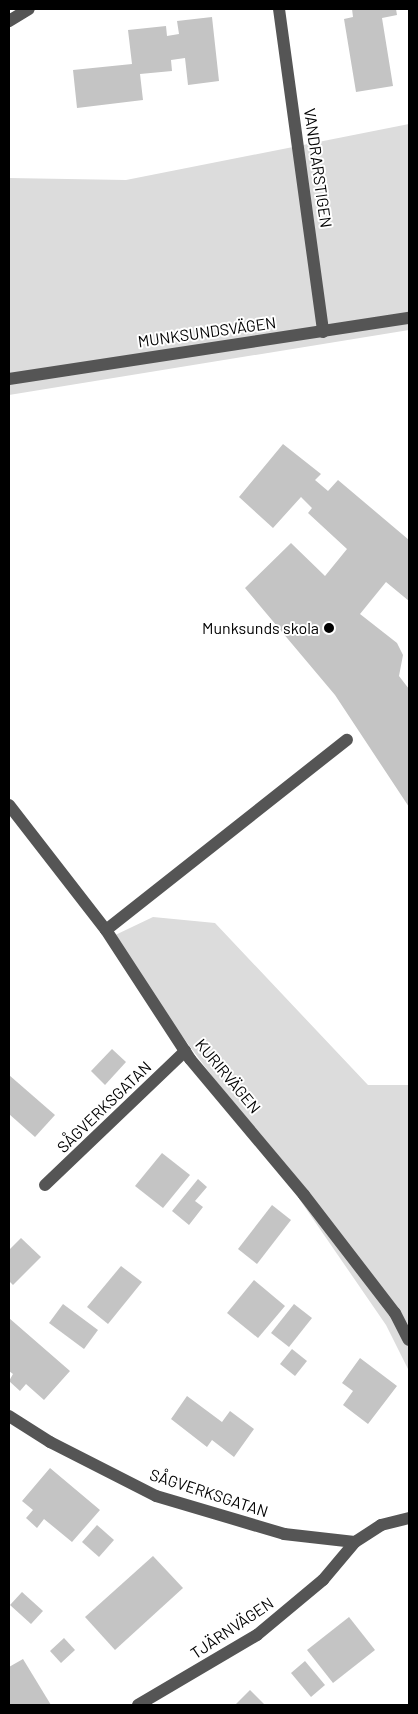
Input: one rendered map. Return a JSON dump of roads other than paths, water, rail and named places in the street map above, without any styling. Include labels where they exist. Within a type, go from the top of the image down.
[{"type":"street","points":[[9,21],[29,9]]},
{"type":"street","name":"VANDRARSTIGEN","points":[[279,9],[323,332]]},
{"type":"street","name":"MUNKSUNDSVÄGEN","points":[[9,379],[409,318]]},
{"type":"street","points":[[106,930],[347,740]]},
{"type":"street","name":"KURIRVÄGEN","points":[[9,805],[106,930],[185,1051],[304,1194],[395,1313],[409,1340]]},
{"type":"street","name":"SÅGVERKSGATAN","points":[[46,1186],[185,1051]]},
{"type":"street","name":"SÅGVERKSGATAN","points":[[9,1416],[50,1442],[156,1496],[284,1534],[355,1542]]},
{"type":"street","points":[[355,1542],[381,1525],[409,1518]]},
{"type":"street","name":"TJÄRNVÄGEN","points":[[138,1705],[257,1634],[324,1580],[355,1542]]},
{"type":"place","name":"Munksunds skola","points":[[329,628]]}]
